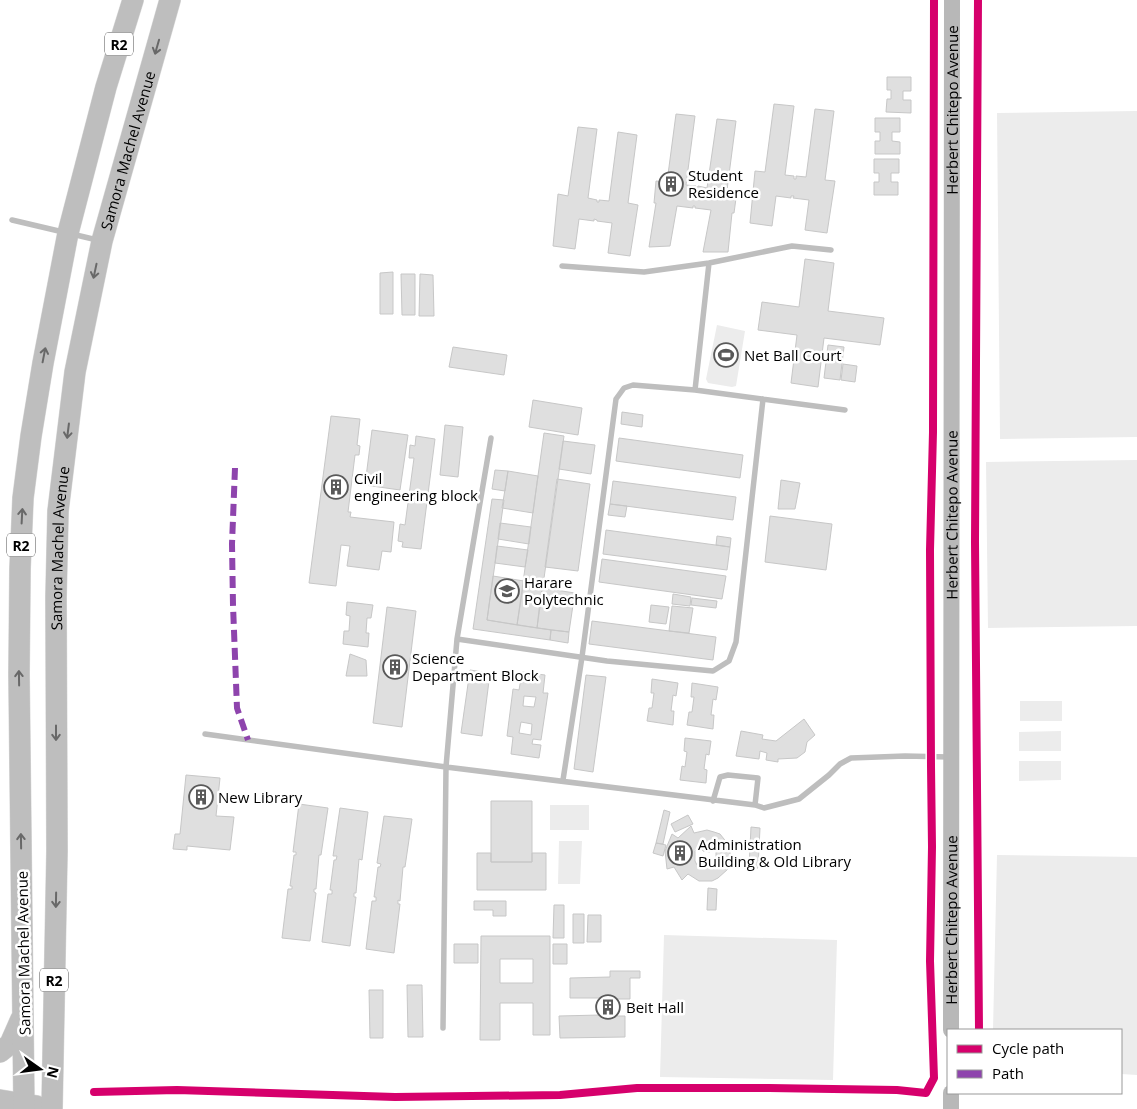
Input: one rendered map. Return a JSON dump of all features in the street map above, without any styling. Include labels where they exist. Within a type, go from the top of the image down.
[{"type":"highway","name":"Samora Machel Avenue","points":[[24,1107],[19,674],[23,498],[43,363],[68,233],[106,88],[133,0]]},
{"type":"highway","name":"Samora Machel Avenue","points":[[57,1109],[56,596],[58,512],[75,372],[102,241],[170,0]]},
{"type":"highway","points":[[0,1052],[10,1044],[24,1012]]},
{"type":"highway","points":[[0,1100],[24,1107],[57,1109]]},
{"type":"main road","name":"Herbert Chitepo Avenue","points":[[951,1029],[952,0]]},
{"type":"main road","points":[[951,1094],[951,1109]]},
{"type":"lane","points":[[12,220],[102,241]]},
{"type":"lane","points":[[562,266],[644,272],[792,246],[831,250]]},
{"type":"lane","points":[[695,390],[709,262]]},
{"type":"lane","points":[[563,780],[582,657],[616,399],[624,388],[633,385],[695,390],[845,410]]},
{"type":"lane","points":[[457,640],[582,657],[713,671],[729,661],[736,642],[763,399]]},
{"type":"lane","points":[[443,1028],[446,767],[457,640],[491,438]]},
{"type":"lane","points":[[205,734],[446,767],[755,805],[764,808],[799,799],[829,776],[840,764],[851,758],[906,756],[951,758]]},
{"type":"lane","points":[[713,801],[720,777],[728,775],[758,778],[755,805]]},
{"type":"shaded area","points":[[1137,111],[1137,437],[1000,439],[997,113]]},
{"type":"shaded area","name":"Net Ball Court","points":[[717,325],[745,331],[736,386],[708,383],[706,379]]},
{"type":"shaded area","points":[[1137,460],[1137,626],[988,628],[986,462]]},
{"type":"shaded area","points":[[1020,701],[1062,701],[1062,721],[1020,721]]},
{"type":"shaded area","points":[[1061,731],[1061,751],[1019,751],[1019,732]]},
{"type":"shaded area","points":[[1019,761],[1061,761],[1061,780],[1019,781]]},
{"type":"shaded area","points":[[550,805],[589,805],[589,830],[550,830]]},
{"type":"shaded area","points":[[559,841],[582,841],[580,884],[558,884]]},
{"type":"shaded area","points":[[997,855],[1137,857],[1137,1075],[1122,1074],[1122,1029],[993,1029]]},
{"type":"shaded area","points":[[664,935],[837,940],[833,1080],[660,1077]]},
{"type":"building","points":[[887,77],[911,77],[911,91],[903,91],[903,100],[911,100],[911,113],[886,112],[887,99],[891,99],[891,90],[887,90]]},
{"type":"building","name":"Student Residence","points":[[774,104],[794,106],[785,175],[794,176],[794,179],[796,179],[796,176],[806,177],[815,109],[834,111],[825,180],[835,181],[827,233],[805,230],[809,200],[793,198],[794,196],[791,196],[791,198],[776,196],[772,226],[750,223],[755,171],[765,172]]},
{"type":"building","name":"Student Residence","points":[[676,114],[695,116],[686,185],[696,186],[695,189],[698,186],[707,188],[717,119],[736,121],[727,190],[737,191],[734,213],[732,213],[728,252],[703,252],[711,210],[695,208],[695,206],[693,208],[677,206],[670,246],[649,247],[656,203],[654,203],[656,181],[667,182]]},
{"type":"building","points":[[875,118],[900,118],[900,132],[892,132],[892,141],[900,142],[900,154],[875,154],[875,141],[880,141],[880,132],[875,132]]},
{"type":"building","points":[[578,127],[597,129],[588,198],[597,200],[597,202],[599,200],[609,201],[618,132],[637,135],[628,203],[638,205],[630,256],[608,253],[612,223],[594,219],[594,221],[579,219],[575,249],[553,246],[558,194],[568,196]]},
{"type":"building","points":[[874,159],[899,159],[899,173],[891,173],[891,182],[898,182],[898,195],[874,195],[874,182],[879,182],[879,173],[874,173]]},
{"type":"building","points":[[805,259],[834,263],[828,311],[884,318],[880,345],[824,338],[818,387],[791,383],[797,335],[758,330],[762,302],[799,307]]},
{"type":"building","points":[[393,272],[393,314],[380,314],[380,273]]},
{"type":"building","points":[[401,274],[415,274],[415,315],[402,315]]},
{"type":"building","points":[[420,274],[433,275],[434,316],[419,316]]},
{"type":"building","points":[[828,345],[844,347],[840,380],[824,378]]},
{"type":"building","points":[[453,347],[507,355],[504,375],[449,367]]},
{"type":"building","points":[[843,364],[857,366],[855,382],[841,380]]},
{"type":"building","points":[[533,400],[582,408],[578,435],[529,427]]},
{"type":"building","points":[[622,412],[643,415],[642,427],[621,424]]},
{"type":"building","name":"Civil engineering block","points":[[331,416],[360,419],[357,445],[360,446],[359,455],[355,455],[348,512],[351,512],[350,517],[394,522],[391,552],[382,551],[379,570],[347,566],[350,546],[341,545],[336,586],[309,583]]},
{"type":"building","points":[[445,425],[463,427],[458,477],[440,475]]},
{"type":"building","points":[[372,430],[408,435],[400,490],[365,485]]},
{"type":"building","points":[[544,433],[564,436],[537,628],[517,625]]},
{"type":"building","points":[[416,436],[435,439],[421,549],[402,547],[403,542],[398,541],[400,524],[405,525],[414,458],[409,458],[410,445],[415,446]]},
{"type":"building","points":[[619,438],[743,455],[740,478],[616,461]]},
{"type":"building","points":[[563,441],[595,445],[591,474],[559,469]]},
{"type":"building","points":[[495,470],[508,471],[505,491],[492,489]]},
{"type":"building","points":[[508,471],[538,476],[533,513],[502,508]]},
{"type":"building","points":[[557,479],[590,484],[578,571],[545,567]]},
{"type":"building","points":[[781,480],[800,483],[795,509],[778,509]]},
{"type":"building","points":[[613,481],[736,497],[733,520],[610,504]]},
{"type":"building","name":"Harare Polytechnic","points":[[492,499],[504,500],[487,620],[551,630],[550,640],[473,629]]},
{"type":"building","points":[[610,504],[627,506],[625,517],[608,515]]},
{"type":"building","points":[[770,516],[832,524],[826,570],[765,562]]},
{"type":"building","points":[[500,523],[531,527],[529,544],[498,539]]},
{"type":"building","name":"Harare Polytechnic","points":[[606,530],[730,547],[727,570],[603,554]]},
{"type":"building","points":[[717,536],[731,538],[730,547],[716,545]]},
{"type":"building","points":[[497,546],[528,550],[525,567],[495,563]]},
{"type":"building","name":"Harare Polytechnic","points":[[602,559],[726,576],[722,599],[599,582]]},
{"type":"building","points":[[493,576],[524,581],[517,625],[487,620]]},
{"type":"building","points":[[542,588],[575,593],[573,605],[540,601]]},
{"type":"building","points":[[673,594],[691,597],[690,606],[672,604]]},
{"type":"building","points":[[692,598],[717,601],[716,608],[691,605]]},
{"type":"building","points":[[540,601],[573,605],[569,632],[537,628]]},
{"type":"building","points":[[347,602],[373,605],[371,618],[367,618],[366,633],[369,633],[368,647],[343,644],[344,631],[349,631],[350,616],[346,615]]},
{"type":"building","points":[[651,605],[669,607],[666,624],[649,622]]},
{"type":"building","points":[[672,606],[693,608],[689,633],[669,631]]},
{"type":"building","name":"Science Department Block","points":[[387,607],[416,611],[402,727],[373,723]]},
{"type":"building","name":"Harare Polytechnic","points":[[592,621],[716,637],[713,660],[589,644]]},
{"type":"building","points":[[551,630],[569,632],[568,643],[550,640]]},
{"type":"building","points":[[350,654],[366,660],[367,676],[346,676]]},
{"type":"building","points":[[470,670],[490,673],[482,736],[461,733]]},
{"type":"building","points":[[522,672],[545,675],[543,693],[548,693],[541,740],[533,739],[532,744],[541,745],[539,758],[511,754],[513,737],[507,736],[513,689],[519,690]],"holes":[[[524,696],[536,697],[534,707],[523,706]],[[521,722],[532,724],[531,735],[519,733]]]},
{"type":"building","points":[[586,675],[606,677],[593,772],[574,769]]},
{"type":"building","points":[[652,679],[678,683],[676,696],[673,695],[671,711],[674,711],[673,725],[647,721],[649,708],[652,708],[654,693],[651,693]]},
{"type":"building","points":[[692,683],[718,687],[716,700],[713,699],[711,715],[714,715],[713,729],[687,725],[689,712],[692,712],[694,697],[691,697]]},
{"type":"building","points":[[804,719],[815,735],[807,742],[805,752],[797,758],[778,759],[778,762],[766,760],[767,753],[760,751],[759,759],[736,756],[741,731],[763,735],[762,739],[776,741]]},
{"type":"building","points":[[685,738],[711,741],[709,755],[706,754],[704,769],[707,770],[706,783],[680,780],[682,766],[685,767],[687,752],[684,751]]},
{"type":"building","name":"New Library","points":[[186,775],[220,778],[216,816],[234,817],[230,850],[187,846],[187,850],[173,849],[175,834],[180,834]]},
{"type":"building","points":[[491,801],[532,801],[532,862],[491,862]]},
{"type":"building","points":[[299,804],[328,808],[321,855],[319,855],[316,889],[314,889],[316,893],[310,941],[282,938],[288,889],[292,889],[292,886],[290,886],[294,855],[296,855],[296,852],[293,852]]},
{"type":"building","points":[[340,808],[368,812],[362,860],[359,859],[356,893],[354,893],[354,897],[356,897],[350,946],[322,942],[328,894],[332,894],[332,890],[330,890],[334,860],[336,860],[337,856],[333,856]]},
{"type":"building","points":[[664,810],[670,812],[663,844],[656,843]]},
{"type":"building","points":[[688,815],[693,824],[675,832],[671,824]]},
{"type":"building","points":[[384,816],[412,819],[405,867],[403,867],[400,901],[398,900],[398,904],[400,904],[394,953],[366,949],[372,901],[376,901],[376,897],[374,897],[378,867],[381,864],[377,863]]},
{"type":"building","name":"Administration Building & Old Library","points":[[691,826],[694,833],[707,830],[720,834],[728,844],[731,857],[728,869],[712,881],[699,881],[688,874],[682,880],[674,867],[667,869],[665,851],[672,834],[678,838]],"holes":[[[701,845],[703,851],[710,852],[714,848],[716,851],[716,861],[711,867],[709,862],[701,861],[697,865],[695,851]]]},
{"type":"building","points":[[751,827],[760,828],[758,868],[749,868]]},
{"type":"building","points":[[656,843],[666,845],[663,856],[653,853]]},
{"type":"building","points":[[477,853],[491,853],[491,862],[532,862],[532,853],[546,853],[546,890],[477,890]]},
{"type":"building","points":[[708,888],[717,889],[716,910],[707,910]]},
{"type":"building","points":[[474,901],[506,901],[506,916],[493,916],[493,910],[474,910]]},
{"type":"building","points":[[554,905],[564,905],[564,938],[553,938]]},
{"type":"building","points":[[573,914],[584,914],[584,943],[573,943]]},
{"type":"building","points":[[588,915],[601,915],[601,942],[587,942]]},
{"type":"building","points":[[481,936],[550,936],[550,1035],[533,1035],[533,1003],[500,1003],[500,1040],[480,1040]],"holes":[[[500,959],[533,959],[533,983],[500,983]]]},
{"type":"building","points":[[454,944],[478,944],[478,963],[454,963]]},
{"type":"building","points":[[553,944],[567,944],[567,964],[553,964]]},
{"type":"building","name":"Beit Hall","points":[[610,971],[640,971],[640,978],[630,978],[630,999],[617,999],[617,1016],[625,1016],[625,1037],[560,1038],[559,1016],[600,1015],[600,998],[570,998],[570,978],[610,977]]},
{"type":"building","points":[[407,985],[422,985],[423,1037],[408,1037]]},
{"type":"building","points":[[369,990],[383,990],[383,1038],[370,1038]]},
{"type":"marked path","points":[[235,468],[232,544],[237,708],[248,740]]},
{"type":"cycle path","points":[[94,1092],[177,1090],[395,1097],[560,1095],[637,1088],[769,1088],[897,1090],[926,1093],[934,1078],[930,961],[932,847],[930,550],[933,432],[934,0]]},
{"type":"cycle path","points":[[978,0],[975,542],[979,1029]]},
{"type":"place","name":"Student Residence","points":[[671,184]]},
{"type":"place","name":"Net Ball Court","points":[[726,355]]},
{"type":"place","name":"Civil engineering block","points":[[336,487]]},
{"type":"place","name":"Harare Polytechnic","points":[[507,591]]},
{"type":"place","name":"Science Department Block","points":[[395,667]]},
{"type":"place","name":"New Library","points":[[201,797]]},
{"type":"place","name":"Administration Building & Old Library","points":[[680,853]]},
{"type":"place","name":"Beit Hall","points":[[608,1007]]}]
